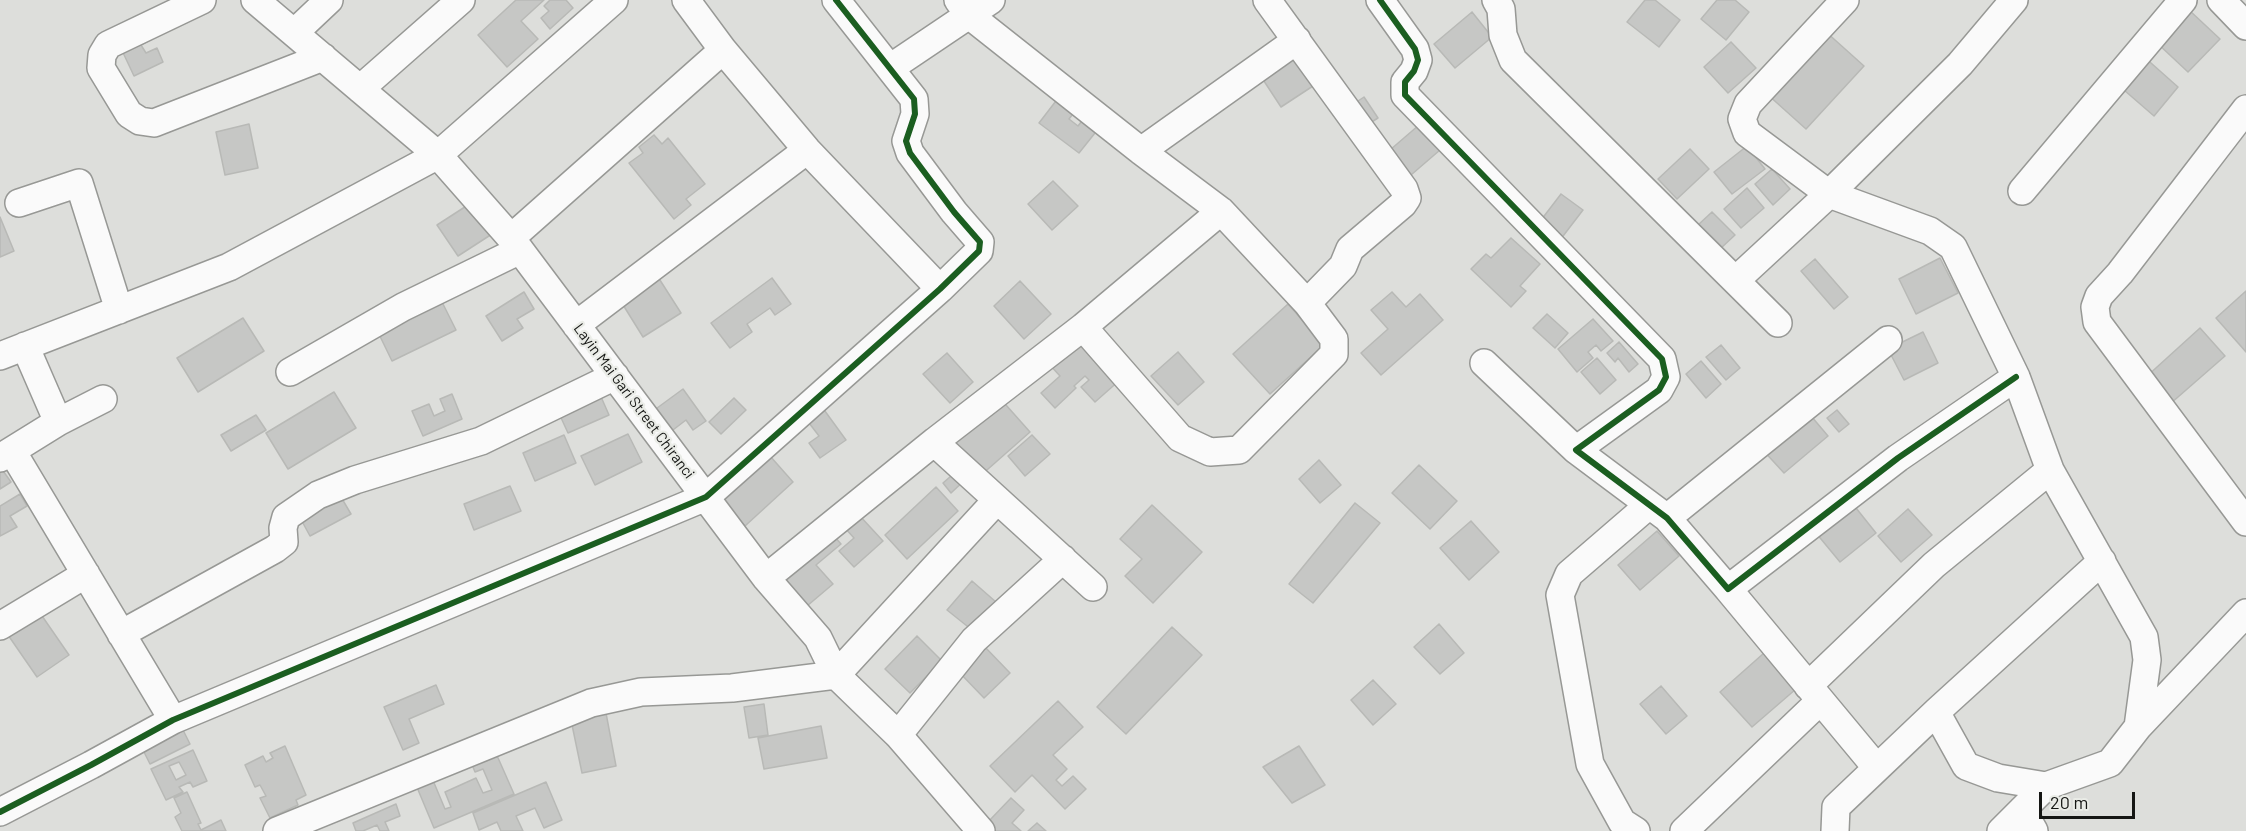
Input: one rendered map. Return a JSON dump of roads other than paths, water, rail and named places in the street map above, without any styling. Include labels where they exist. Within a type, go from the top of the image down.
[{"type":"street","points":[[202,0],[108,45],[102,55],[101,68],[129,114],[140,121],[154,123],[322,57]]},
{"type":"street","name":"Layin Mai Gari Street Chiranci","points":[[255,0],[438,155],[515,244],[766,578],[818,638],[836,675],[898,735],[981,831]]},
{"type":"street","points":[[294,33],[329,0]]},
{"type":"street","points":[[360,89],[461,0]]},
{"type":"street","points":[[58,422],[7,351],[229,267],[438,155],[614,0]]},
{"type":"street","points":[[686,0],[723,50],[807,150],[940,289]]},
{"type":"street","points":[[0,812],[92,765],[172,720],[706,497],[979,252],[980,242],[954,212],[910,153],[906,141],[915,114],[914,99],[836,0]]},
{"type":"street","points":[[890,68],[963,8],[991,0]]},
{"type":"street","points":[[1268,0],[1404,189],[1407,198],[1403,204],[1350,249],[1343,266],[1307,303]]},
{"type":"street","points":[[1380,0],[1415,49],[1418,60],[1414,71],[1405,82],[1405,95],[1662,360],[1666,377],[1659,390],[1576,450]]},
{"type":"street","points":[[1496,0],[1501,9],[1503,35],[1514,60],[1778,323]]},
{"type":"street","points":[[1845,0],[1748,104],[1742,119],[1747,133],[1829,194],[1930,231],[1953,247],[2016,377],[2050,470],[2144,637],[2147,660],[2138,727]]},
{"type":"street","points":[[1736,280],[1829,194],[1960,64],[2014,0]]},
{"type":"street","points":[[2022,190],[2183,0]]},
{"type":"street","points":[[2221,0],[2246,26]]},
{"type":"street","points":[[963,8],[1141,152],[1221,211],[1307,303],[1334,339],[1334,354],[1239,450],[1210,452],[1180,438],[1083,327]]},
{"type":"street","points":[[1141,152],[1297,40]]},
{"type":"street","points":[[290,372],[515,244],[723,50]]},
{"type":"street","points":[[2246,109],[2120,273],[2099,296],[2095,307],[2097,322],[2246,522]]},
{"type":"street","points":[[576,325],[807,150]]},
{"type":"street","points":[[19,203],[79,183],[119,310]]},
{"type":"street","points":[[766,578],[934,442],[1083,327],[1221,211]]},
{"type":"street","points":[[1636,831],[1622,822],[1590,764],[1560,595],[1569,574],[1658,512],[1888,340]]},
{"type":"street","points":[[1485,363],[1576,450],[1658,512],[1728,589],[1876,767]]},
{"type":"street","points":[[121,634],[275,549],[284,542],[283,528],[286,517],[318,495],[355,480],[481,441],[615,376]]},
{"type":"street","points":[[1728,589],[1898,458],[2016,377]]},
{"type":"street","points":[[103,399],[58,422],[6,455],[86,574],[172,720]]},
{"type":"street","points":[[934,442],[1093,587]]},
{"type":"street","points":[[1684,831],[1934,565],[2050,470]]},
{"type":"street","points":[[284,829],[591,703],[640,692],[732,688],[836,675],[998,500]]},
{"type":"street","points":[[898,735],[974,640],[1063,560]]},
{"type":"street","points":[[1835,831],[1836,807],[1876,767],[2102,561]]},
{"type":"street","points":[[0,626],[86,574]]},
{"type":"street","points":[[1936,712],[1966,766],[1998,778],[2046,786],[2110,763],[2138,727],[2246,613]]},
{"type":"street","points":[[2001,831],[2028,821],[2046,786]]}]
